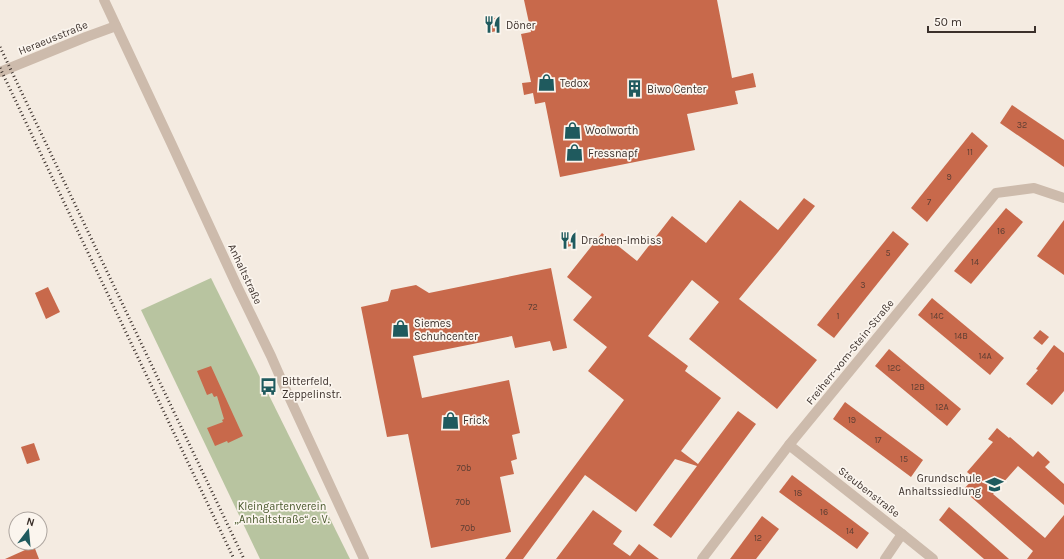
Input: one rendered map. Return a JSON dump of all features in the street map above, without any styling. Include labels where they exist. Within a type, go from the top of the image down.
[{"type":"street","name":"Anhaltstraße","points":[[104,0],[271,356],[282,383],[364,559]]},
{"type":"street","name":"Heraeusstraße","points":[[0,72],[116,26]]},
{"type":"street","name":"Freiherr-vom-Stein-Straße","points":[[702,559],[789,444],[996,193],[1034,188],[1064,198]]},
{"type":"street","name":"Steubenstraße","points":[[789,444],[933,559]]},
{"type":"street","points":[[885,559],[902,534]]},
{"type":"green space","name":"Kleingartenverein „Anhaltstraße“ e. V.","points":[[211,278],[350,559],[260,559],[141,310]]},
{"type":"building","name":"Biwo Center","points":[[524,0],[717,0],[732,78],[753,73],[756,87],[735,91],[738,104],[687,114],[695,150],[560,177],[545,102],[535,104],[533,93],[524,95],[522,83],[531,82],[521,34],[531,32]]},
{"type":"building","name":"Döner","points":[[498,17],[501,30],[488,33],[485,21]]},
{"type":"building","points":[[1012,105],[1064,140],[1064,167],[1000,123]]},
{"type":"building","points":[[972,132],[988,146],[927,222],[911,208]]},
{"type":"building","points":[[804,198],[815,206],[739,299],[817,360],[777,409],[689,339],[719,302],[692,280],[648,336],[688,366],[685,371],[721,398],[681,451],[698,464],[738,411],[756,424],[671,538],[653,525],[697,466],[675,459],[636,512],[585,475],[523,559],[505,559],[624,400],[588,371],[607,347],[573,320],[592,297],[567,277],[602,233],[637,261],[672,216],[706,243],[740,200],[778,230]]},
{"type":"building","points":[[1006,208],[1023,222],[971,284],[954,271]]},
{"type":"building","points":[[1064,220],[1064,275],[1037,256]]},
{"type":"building","points":[[893,231],[909,244],[834,338],[817,325]]},
{"type":"building","name":"Drachen-Imbiss","points":[[574,235],[575,245],[563,248],[561,237]]},
{"type":"building","points":[[551,268],[567,348],[553,351],[550,341],[515,348],[512,336],[413,356],[422,398],[509,380],[520,433],[512,435],[517,459],[511,461],[514,474],[500,477],[511,532],[431,548],[408,434],[387,437],[361,307],[388,301],[391,290],[416,285],[429,293]]},
{"type":"building","points":[[48,287],[60,312],[46,319],[35,293]]},
{"type":"building","points":[[932,298],[1004,358],[990,375],[918,315]]},
{"type":"building","points":[[1040,330],[1049,337],[1042,345],[1033,338]]},
{"type":"building","points":[[1054,345],[1064,353],[1064,391],[1052,405],[1026,384],[1038,370],[1036,369]]},
{"type":"building","points":[[889,349],[961,409],[947,426],[875,366]]},
{"type":"building","points":[[211,366],[243,436],[228,443],[227,441],[215,446],[207,428],[223,422],[222,420],[224,419],[217,396],[214,397],[212,393],[207,395],[197,371]]},
{"type":"building","points":[[845,402],[923,460],[911,477],[833,419]]},
{"type":"building","points":[[997,428],[1033,457],[1038,451],[1050,462],[1045,467],[1064,484],[1064,505],[1018,466],[993,494],[1045,538],[1064,515],[1064,559],[1027,559],[1033,551],[963,490],[974,478],[967,472],[993,442],[988,439]]},
{"type":"building","points":[[34,443],[40,460],[27,464],[21,447]]},
{"type":"building","points":[[792,475],[869,533],[857,549],[779,492]]},
{"type":"building","points":[[949,507],[1009,559],[984,559],[939,520]]},
{"type":"building","points":[[593,510],[622,531],[613,544],[630,556],[639,544],[659,559],[556,559]]},
{"type":"building","points":[[762,516],[779,529],[756,559],[730,559]]},
{"type":"building","points":[[23,551],[36,551],[39,559],[5,559]]},
{"type":"railway","points":[[0,47],[244,559]]},
{"type":"railway","points":[[0,68],[234,559]]},
{"type":"place","name":"Döner","points":[[493,25]]},
{"type":"place","name":"Tedox","points":[[547,83]]},
{"type":"place","name":"Biwo Center","points":[[634,89]]},
{"type":"place","name":"Woolworth","points":[[572,130]]},
{"type":"place","name":"Fressnapf","points":[[575,153]]},
{"type":"place","name":"Drachen-Imbiss","points":[[568,240]]},
{"type":"place","name":"Siemes Schuhcenter","points":[[401,329]]},
{"type":"place","name":"Bitterfeld, Zeppelinstr.","points":[[269,387]]},
{"type":"place","name":"Frick","points":[[450,420]]},
{"type":"place","name":"Grundschule Anhaltssiedlung","points":[[994,484]]}]
